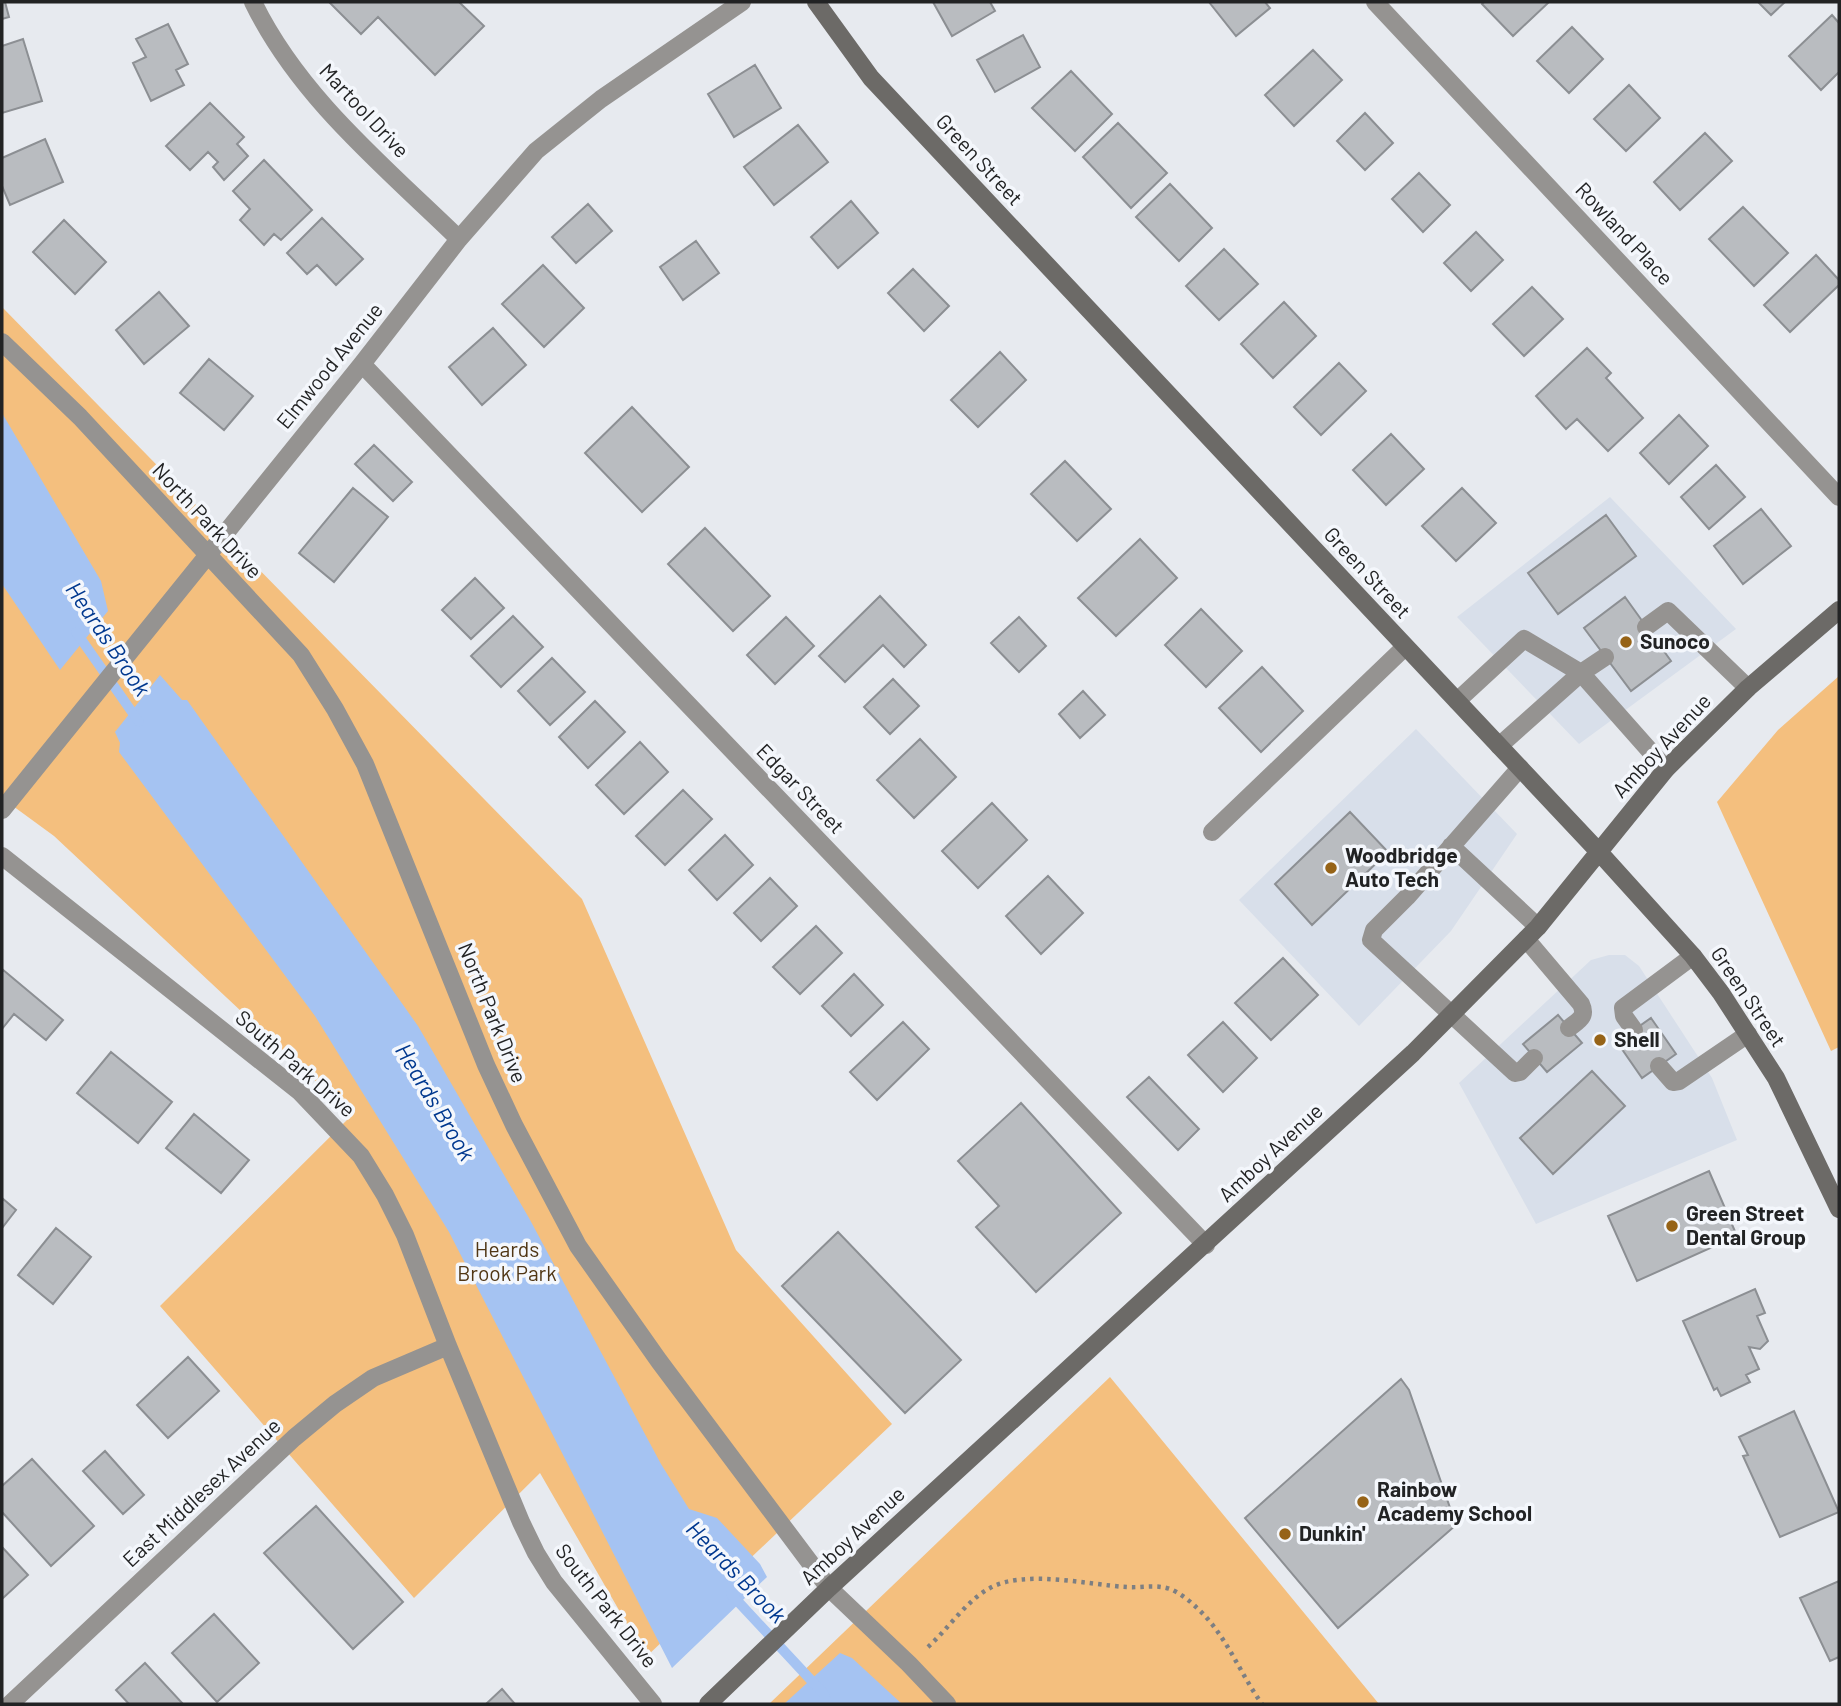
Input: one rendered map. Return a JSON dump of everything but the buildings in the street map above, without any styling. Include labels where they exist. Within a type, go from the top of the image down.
[{"type":"street","name":"Martool Drive","points":[[253,2],[288,60],[323,108],[458,239]]},
{"type":"street","name":"Elmwood Avenue","points":[[2,810],[362,364],[458,239],[536,151],[569,124],[742,2]]},
{"type":"street","name":"Green Street","points":[[816,2],[871,78],[1599,852],[1693,956],[1776,1078],[1839,1209]]},
{"type":"street","name":"Rowland Place","points":[[1375,2],[1839,498]]},
{"type":"street","name":"North Park Drive","points":[[2,342],[80,417],[301,655],[365,764],[486,1065],[520,1137],[578,1246],[635,1329],[829,1588],[947,1704]]},
{"type":"street","name":"Edgar Street","points":[[362,364],[1206,1244]]},
{"type":"street","name":"Amboy Avenue","points":[[711,1701],[829,1588],[1413,1053],[1532,933],[1666,769],[1748,688],[1839,610]]},
{"type":"street","points":[[1646,627],[1668,611],[1748,688]]},
{"type":"street","points":[[1457,701],[1524,639],[1581,673],[1666,769]]},
{"type":"street","points":[[1212,832],[1405,647]]},
{"type":"street","points":[[1499,746],[1581,673],[1605,657]]},
{"type":"street","points":[[1520,768],[1374,930],[1371,940],[1515,1073],[1520,1072],[1534,1058]]},
{"type":"street","points":[[1451,846],[1532,933],[1581,1004],[1583,1017],[1569,1028]]},
{"type":"street","name":"South Park Drive","points":[[2,856],[300,1092],[361,1156],[396,1215],[536,1553],[554,1581],[653,1704]]},
{"type":"street","points":[[1634,1030],[1624,1017],[1623,1008],[1693,956]]},
{"type":"street","points":[[1659,1066],[1673,1082],[1679,1081],[1748,1034]]},
{"type":"street","name":"East Middlesex Avenue","points":[[10,1704],[294,1438],[335,1404],[373,1378],[448,1346]]},
{"type":"path","points":[[909,1664],[989,1588],[1020,1579],[1132,1587],[1154,1585],[1172,1589],[1196,1606],[1226,1643],[1262,1704]]},
{"type":"shaded area","points":[[1610,497],[1736,629],[1579,744],[1457,617]]},
{"type":"shaded area","points":[[1416,729],[1517,834],[1451,931],[1359,1026],[1239,900]]},
{"type":"shaded area","points":[[1609,955],[1625,955],[1639,966],[1712,1078],[1737,1140],[1536,1224],[1459,1083],[1591,960]]},
{"type":"green space","name":"Heards Brook Park","points":[[2,307],[582,899],[736,1250],[892,1424],[646,1657],[540,1473],[414,1598],[160,1306],[352,1115],[54,836],[2,798]]},
{"type":"green space","points":[[1839,676],[1839,1047],[1831,1051],[1717,802],[1778,730]]},
{"type":"green space","points":[[1110,1377],[1379,1704],[769,1704]]},
{"type":"water","points":[[2,413],[101,581],[108,611],[60,670],[2,584]]},
{"type":"water","points":[[160,675],[182,700],[187,700],[418,1026],[529,1218],[661,1464],[689,1509],[717,1518],[760,1564],[767,1577],[672,1668],[449,1232],[315,1016],[119,752],[120,743],[115,732]]},
{"type":"water","points":[[840,1653],[852,1658],[902,1704],[784,1704]]},
{"type":"waterway","name":"Heards Brook","points":[[76,632],[139,722]]},
{"type":"waterway","name":"Heards Brook","points":[[731,1594],[823,1693],[828,1704]]},
{"type":"place","name":"Sunoco","points":[[1626,642]]},
{"type":"place","name":"Woodbridge Auto Tech","points":[[1331,868]]},
{"type":"place","name":"Shell","points":[[1600,1040]]},
{"type":"place","name":"Green Street Dental Group","points":[[1672,1226]]},
{"type":"place","name":"Rainbow Academy School","points":[[1363,1502]]},
{"type":"place","name":"Dunkin'","points":[[1285,1534]]}]
